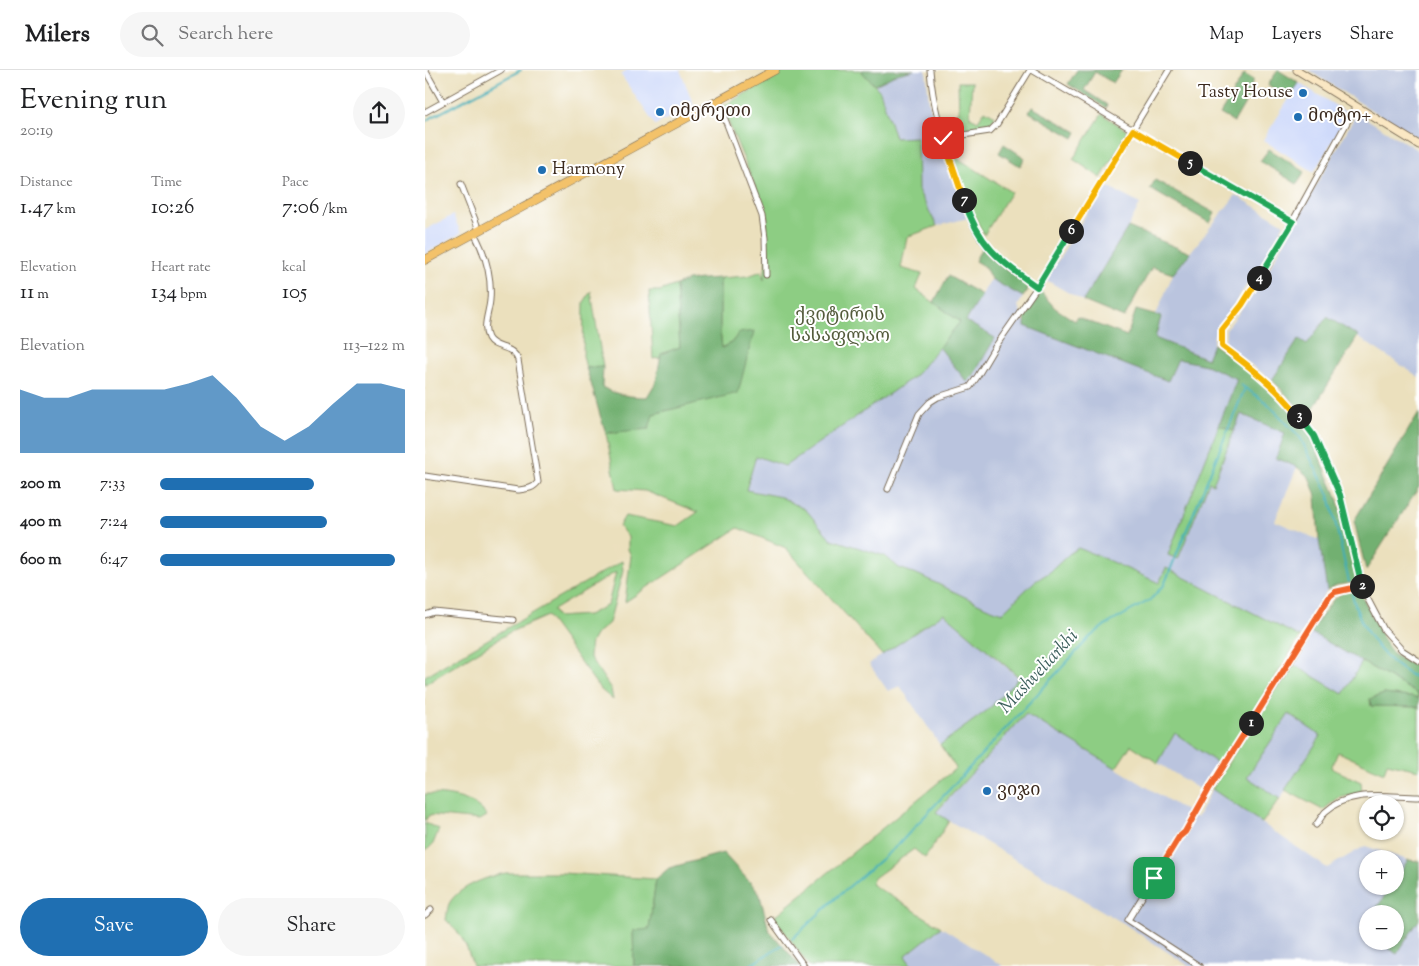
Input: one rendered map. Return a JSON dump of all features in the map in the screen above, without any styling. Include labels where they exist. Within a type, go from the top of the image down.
[{"type":"main road","points":[[425,260],[775,70]]},
{"type":"main road","points":[[1297,70],[1419,145]]},
{"type":"street","points":[[425,70],[443,102]]},
{"type":"street","points":[[425,112],[491,72],[501,70]]},
{"type":"street","points":[[930,70],[933,102],[943,138],[975,228],[986,246],[1000,260],[1037,287]]},
{"type":"street","points":[[943,138],[991,131],[1031,70],[1293,222]]},
{"type":"street","points":[[888,489],[919,414],[930,402],[970,387],[1037,287],[1169,70]]},
{"type":"street","points":[[718,101],[762,216],[765,238],[766,276]]},
{"type":"street","points":[[1356,106],[1268,266],[1242,305],[1222,330],[1222,346],[1252,368],[1290,404],[1314,436],[1340,495],[1362,586],[1383,630],[1402,650],[1419,661]]},
{"type":"street","points":[[425,476],[518,490],[528,489],[535,486],[538,482],[519,360],[512,351],[498,346],[489,340],[485,327],[490,299],[488,270],[461,184]]},
{"type":"street","points":[[1199,966],[1128,920],[1179,837],[1185,832],[1209,789],[1281,677],[1330,596],[1340,590],[1362,586]]},
{"type":"street","points":[[425,615],[435,612],[513,620]]},
{"type":"street","points":[[1316,825],[1325,812],[1341,802],[1363,796],[1419,797]]},
{"type":"street","points":[[425,915],[431,910]]},
{"type":"street","points":[[771,920],[804,966]]},
{"type":"shaded area","points":[[627,70],[680,70],[694,105],[655,125],[621,75]]},
{"type":"shaded area","points":[[914,70],[926,70],[929,102],[937,133],[968,218],[937,226],[918,190],[917,138],[895,138],[880,91],[875,85],[897,74]]},
{"type":"shaded area","points":[[1308,70],[1419,70],[1419,140],[1373,111]]},
{"type":"shaded area","points":[[1299,83],[1349,114],[1314,172],[1263,140]]},
{"type":"shaded area","points":[[1360,115],[1419,151],[1419,377],[1327,317],[1307,344],[1298,340],[1272,380],[1225,346],[1226,330],[1261,283],[1354,118]]},
{"type":"shaded area","points":[[1104,185],[1140,204],[1083,301],[1046,280]]},
{"type":"shaded area","points":[[1236,195],[1284,224],[1265,257],[1214,335],[1213,344],[1207,359],[1155,338],[1161,317],[1156,315],[1173,274]]},
{"type":"shaded area","points":[[453,215],[461,233],[425,254],[425,230]]},
{"type":"shaded area","points":[[991,279],[1023,297],[1018,306],[1026,326],[1168,381],[1178,359],[1206,365],[1237,379],[1168,555],[1209,482],[1213,484],[1240,414],[1286,433],[1276,457],[1297,467],[1275,521],[1319,540],[1327,590],[1300,637],[1166,568],[1159,583],[1096,555],[1069,554],[1050,572],[1034,582],[1002,613],[919,575],[899,568],[885,556],[830,539],[806,510],[746,490],[756,455],[914,376],[939,347],[967,381],[973,376],[994,338],[966,321]]},
{"type":"shaded area","points":[[944,613],[1019,678],[989,709],[940,745],[900,686],[888,691],[869,664]]},
{"type":"shaded area","points":[[1310,632],[1362,662],[1343,694],[1291,663]]},
{"type":"shaded area","points":[[1026,714],[1197,818],[1212,789],[1327,868],[1365,846],[1377,850],[1359,850],[1359,895],[1385,895],[1379,905],[1359,905],[1359,950],[1391,950],[1397,954],[1400,950],[1404,950],[1404,943],[1419,920],[1419,966],[1189,966],[1123,923],[936,813]]},
{"type":"shaded area","points":[[1289,714],[1322,736],[1280,799],[1247,777]]},
{"type":"shaded area","points":[[1175,733],[1220,765],[1205,793],[1158,763]]},
{"type":"shaded area","points":[[941,927],[1003,966],[912,966],[905,956]]},
{"type":"green space","name":"ქვიტირის სასაფლაო","points":[[786,70],[860,70],[880,91],[895,138],[917,137],[918,190],[937,226],[907,237],[901,268],[922,274],[916,289],[960,322],[915,376],[785,466],[756,456],[746,490],[781,497],[806,510],[831,539],[885,556],[899,568],[919,575],[1002,613],[1034,582],[1050,572],[1078,548],[1159,583],[1166,568],[1300,637],[1220,765],[1175,733],[1158,763],[1131,745],[1116,768],[1026,714],[936,812],[949,821],[925,858],[914,849],[874,878],[871,884],[941,927],[905,956],[912,966],[809,966],[774,917],[956,768],[940,745],[989,709],[1019,677],[944,613],[882,655],[786,548],[738,528],[625,602],[631,556],[628,549],[628,537],[619,526],[625,516],[678,526],[698,512],[645,491],[617,489],[606,433],[615,433],[653,414],[738,392],[739,333],[731,343],[722,348],[720,331],[720,278],[748,276],[762,271],[764,280],[767,215],[722,107]]},
{"type":"green space","points":[[914,70],[897,74],[875,85],[861,71]]},
{"type":"green space","points":[[1077,70],[1122,70],[1113,83],[1095,72],[1084,90],[1107,105],[1106,108],[1068,84]]},
{"type":"green space","points":[[1278,70],[1299,83],[1289,98],[1268,85]]},
{"type":"green space","points":[[1244,74],[1254,80],[1246,94],[1249,96],[1234,122],[1220,114]]},
{"type":"green space","points":[[958,82],[972,82],[970,117],[978,121],[985,110],[995,116],[989,126],[952,132],[949,116],[959,112]]},
{"type":"green space","points":[[1032,107],[1077,132],[1074,138],[1029,112]]},
{"type":"green space","points":[[1102,114],[1126,130],[1127,133],[1101,178],[1073,159]]},
{"type":"green space","points":[[955,138],[965,139],[954,156],[1011,192],[984,235],[975,217],[948,147],[948,143]]},
{"type":"green space","points":[[1004,144],[1025,158],[1020,166],[999,153]]},
{"type":"green space","points":[[1269,149],[1305,172],[1297,184],[1260,161]]},
{"type":"green space","points":[[1155,180],[1215,213],[1210,223],[1150,189]]},
{"type":"green space","points":[[1128,227],[1190,253],[1173,274],[1152,267],[1124,318],[1083,301]]},
{"type":"green space","points":[[982,247],[997,262],[1027,284],[1028,290],[1023,297],[991,279],[985,267],[975,261]]},
{"type":"green space","points":[[948,276],[982,295],[966,321],[995,338],[973,376],[967,382],[939,347],[960,322],[934,302]]},
{"type":"green space","points":[[720,278],[720,331],[722,348],[731,343],[739,333],[754,331],[738,393],[653,414],[649,429],[606,433],[586,368],[603,367],[602,387],[607,390],[635,397],[647,397],[656,382],[661,354],[680,347],[676,285],[688,280]]},
{"type":"green space","points":[[676,285],[680,347],[661,354],[660,358],[653,359],[649,291],[660,291]]},
{"type":"green space","points":[[591,291],[603,367],[586,368],[583,356],[584,302]]},
{"type":"green space","points":[[1040,291],[1055,308],[1075,321],[1077,317],[1127,336],[1136,310],[1161,317],[1155,338],[1207,359],[1213,344],[1254,374],[1286,405],[1311,437],[1337,497],[1359,582],[1337,585],[1327,590],[1319,540],[1316,496],[1309,477],[1297,467],[1276,458],[1285,433],[1241,414],[1234,431],[1219,425],[1237,379],[1206,365],[1178,359],[1168,381],[1025,326],[1026,311]]},
{"type":"green space","points":[[1327,317],[1358,336],[1308,417],[1272,380],[1299,339],[1307,344]]},
{"type":"green space","points":[[1419,412],[1419,487],[1366,570],[1354,521]]},
{"type":"green space","points":[[1219,425],[1234,431],[1213,484],[1209,482],[1178,559],[1168,555]]},
{"type":"green space","points":[[622,561],[623,571],[609,623],[595,635],[591,642],[589,656],[611,689],[613,700],[600,689],[547,616],[510,632],[425,684],[425,676]],"holes":[[[616,572],[608,605],[588,615],[557,617],[553,610]]]},
{"type":"green space","points":[[1355,590],[1361,594],[1386,644],[1395,656],[1419,668],[1419,707],[1371,706],[1370,699],[1384,694],[1418,698],[1418,694],[1310,632],[1332,601],[1343,592]]},
{"type":"green space","points":[[1362,662],[1418,694],[1418,698],[1384,694],[1370,699],[1371,706],[1419,707],[1419,770],[1387,763],[1384,773],[1338,752],[1331,768],[1361,782],[1362,793],[1338,798],[1323,810],[1285,790],[1321,736],[1289,714],[1247,777],[1280,799],[1262,823],[1212,789],[1291,663],[1343,694]]},
{"type":"green space","points":[[425,794],[459,798],[475,805],[487,816],[480,820],[429,815],[425,821]]},
{"type":"green space","points":[[425,823],[439,829],[433,844],[427,850],[425,850]]},
{"type":"green space","points":[[723,853],[759,892],[769,930],[800,966],[634,966],[633,931],[649,929],[656,879],[669,868]]},
{"type":"green space","points":[[1408,860],[1419,861],[1419,920],[1404,943],[1404,905],[1379,905],[1385,895],[1404,895],[1404,866]]},
{"type":"green space","points":[[506,873],[562,873],[656,879],[649,930],[633,931],[634,966],[473,966],[463,941],[446,920],[449,904],[459,892],[474,883]]},
{"type":"green space","points":[[1391,950],[1400,950],[1397,954]]},
{"type":"waterway","points":[[425,121],[521,70]]},
{"type":"waterway","points":[[1241,385],[1267,403],[1300,437],[1329,495],[1349,582]]},
{"type":"waterway","name":"Mashveliarkhi","points":[[792,939],[837,897],[899,844],[1090,637],[1104,626],[1150,600],[1164,585],[1245,388]]},
{"type":"waterway","points":[[1352,594],[1361,620],[1376,644],[1395,664],[1419,679]]},
{"type":"waterway","name":"Mashveliarkhi","points":[[749,966],[782,945]]},
{"type":"place","name":"Tasty House","points":[[1303,93]]},
{"type":"place","name":"იმერეთი","points":[[660,112]]},
{"type":"place","name":"მოტო+","points":[[1298,117]]},
{"type":"place","name":"Harmony","points":[[542,170]]},
{"type":"place","name":"ვიჯი","points":[[987,791]]},
{"type":"route","points":[[943,138],[967,209],[975,228],[986,246],[1000,260],[1037,287],[1133,130],[1293,222],[1268,266],[1242,305],[1222,330],[1222,346],[1252,368],[1290,404],[1314,436],[1340,495],[1362,586],[1335,592],[1330,596],[1281,677],[1209,789],[1185,832],[1181,834],[1154,878]]}]
